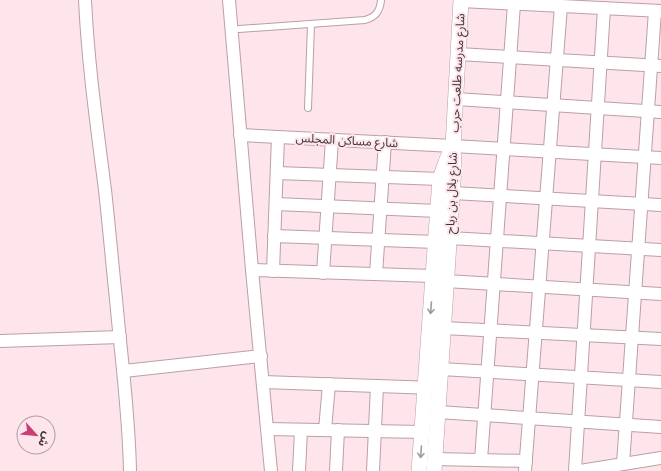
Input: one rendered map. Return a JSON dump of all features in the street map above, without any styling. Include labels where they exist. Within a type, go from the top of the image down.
[{"type":"street","points":[[85,0],[86,36],[91,87],[112,245],[124,371],[128,471]]},
{"type":"street","points":[[229,0],[271,471]]},
{"type":"street","points":[[461,1],[519,2],[561,6],[598,5],[658,11],[656,66],[648,111],[644,157],[623,464]]},
{"type":"street","name":"شارع مدرسه طلعت حرب","points":[[453,146],[461,1]]},
{"type":"street","points":[[481,460],[510,57],[519,2]]},
{"type":"street","points":[[575,471],[601,63],[598,5]]},
{"type":"street","points":[[434,465],[481,460],[526,466],[561,6]]},
{"type":"street","points":[[458,54],[656,66]]},
{"type":"street","points":[[456,99],[661,112]]},
{"type":"street","name":"شارع مساكن المجلس","points":[[240,135],[661,158]]},
{"type":"street","points":[[273,271],[278,137]]},
{"type":"street","points":[[323,273],[332,140]]},
{"type":"street","points":[[376,274],[385,142]]},
{"type":"street","name":"شارع بلال بن رباح","points":[[443,240],[438,211],[440,179],[453,146]]},
{"type":"street","name":"شارع بلال بن رباح","points":[[419,471],[422,432],[432,388],[443,240],[453,193],[453,146]]},
{"type":"street","points":[[277,173],[440,179]]},
{"type":"street","points":[[453,193],[661,206]]},
{"type":"street","points":[[276,204],[438,211]]},
{"type":"street","points":[[274,236],[378,240],[497,241],[661,250]]},
{"type":"street","points":[[252,270],[376,274],[494,284],[661,294]]},
{"type":"street","name":"شارع بلال بن رباح","points":[[434,465],[438,412],[432,388],[441,369],[443,328],[440,279]]},
{"type":"street","points":[[443,328],[661,339]]},
{"type":"street","points":[[0,341],[120,337]]},
{"type":"street","points":[[124,371],[261,356]]},
{"type":"street","points":[[441,369],[661,382]]},
{"type":"street","points":[[263,382],[432,388]]},
{"type":"street","points":[[325,430],[329,384]]},
{"type":"street","points":[[373,471],[377,386]]},
{"type":"street","points":[[438,412],[661,426]]},
{"type":"street","points":[[268,429],[422,432]]},
{"type":"street","points":[[299,471],[301,430]]},
{"type":"street","points":[[336,471],[338,430]]},
{"type":"street","points":[[580,471],[661,458]]},
{"type":"lane","points":[[239,29],[358,21],[372,18],[380,9],[381,0]]},
{"type":"lane","points":[[308,108],[310,25]]}]
